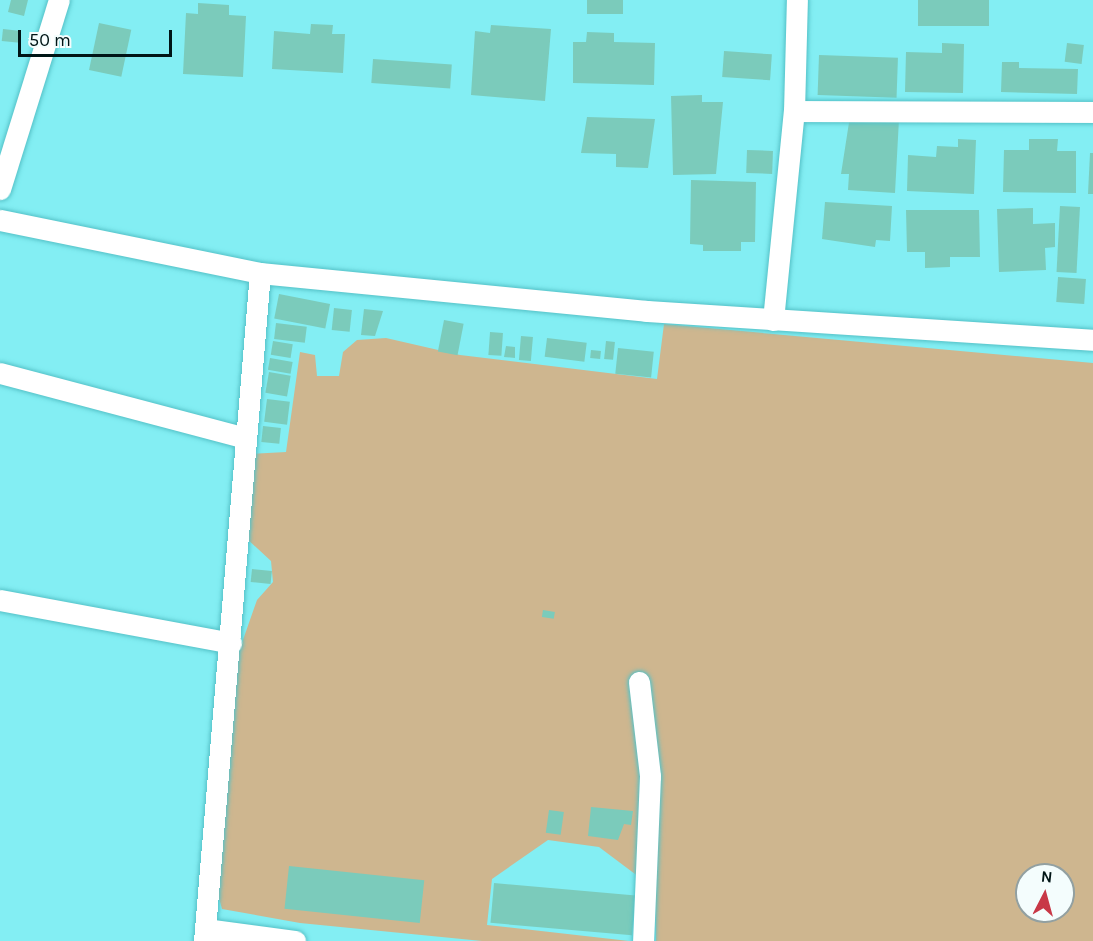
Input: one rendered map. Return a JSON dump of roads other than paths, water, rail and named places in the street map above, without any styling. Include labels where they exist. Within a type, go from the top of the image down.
[{"type":"street","points":[[0,189],[59,0]]},
{"type":"street","points":[[773,320],[794,111],[797,0]]},
{"type":"street","points":[[794,111],[1093,112]]},
{"type":"street","points":[[0,220],[260,273],[773,320],[1093,340]]},
{"type":"street","points":[[260,273],[243,437],[231,643],[205,935],[295,941]]},
{"type":"street","points":[[0,373],[243,437]]},
{"type":"street","points":[[0,600],[231,643]]},
{"type":"street","points":[[639,682],[650,776],[643,941]]}]
